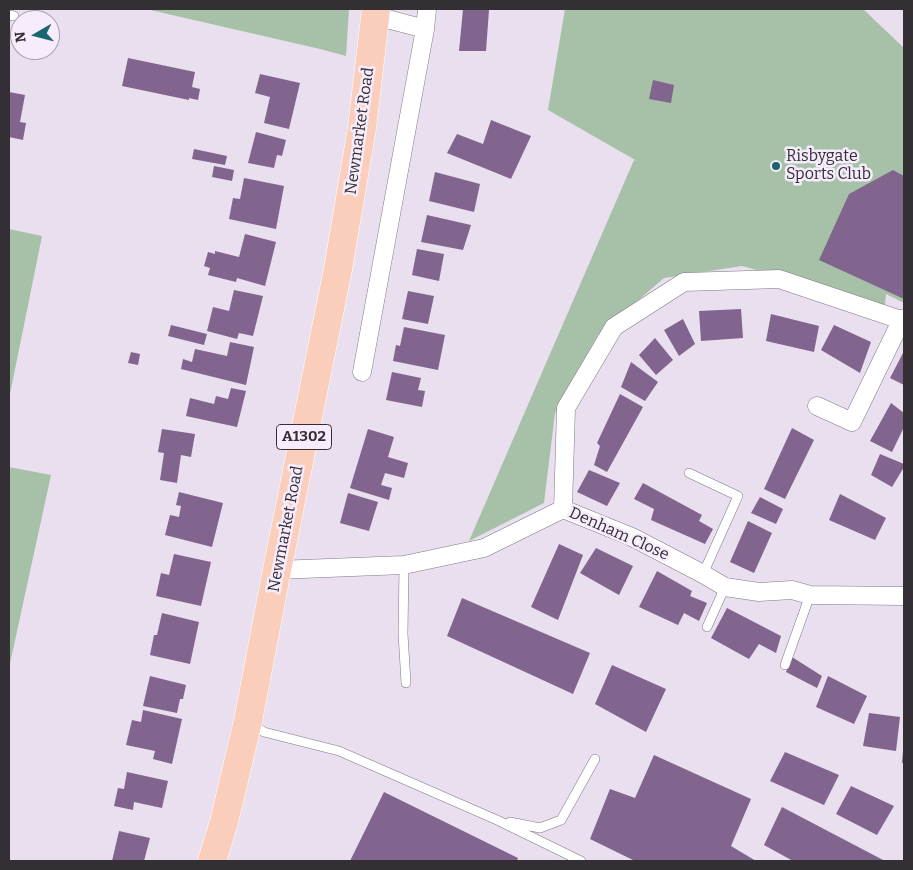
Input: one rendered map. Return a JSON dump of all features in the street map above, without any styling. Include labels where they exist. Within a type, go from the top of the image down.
[{"type":"main road","name":"Newmarket Road","points":[[212,861],[226,813],[248,721],[338,269],[362,128],[376,12]]},
{"type":"street","points":[[362,372],[425,29],[427,9]]},
{"type":"street","name":"Newmarket Road","points":[[376,12],[425,29]]},
{"type":"street","points":[[562,508],[566,408],[614,327],[684,282],[779,279],[903,320],[852,422],[817,406]]},
{"type":"street","name":"Denham Close","points":[[277,570],[404,565],[484,548],[562,508],[632,537],[703,574],[725,588],[759,592],[792,590],[810,595],[904,596]]},
{"type":"lane","points":[[690,472],[738,496],[703,574]]},
{"type":"lane","points":[[404,565],[403,634],[406,683]]},
{"type":"lane","points":[[707,627],[725,588]]},
{"type":"lane","points":[[785,665],[810,595]]},
{"type":"lane","points":[[248,721],[264,732],[339,751],[497,820],[581,861]]},
{"type":"lane","points":[[497,820],[540,828],[561,820],[595,759]]},
{"type":"green space","points":[[146,9],[349,9],[346,56],[320,49]]},
{"type":"green space","name":"Risbygate Sports Club","points":[[565,9],[863,9],[904,48],[904,303],[886,294],[885,305],[742,266],[664,278],[598,335],[555,413],[544,503],[469,541],[634,160],[637,161],[548,110]]},
{"type":"green space","points":[[9,229],[42,236],[9,399]]},
{"type":"green space","points":[[9,467],[51,475],[9,668]]},
{"type":"building","points":[[463,9],[489,10],[486,51],[459,51]]},
{"type":"building","points":[[128,58],[195,72],[192,87],[200,89],[198,100],[189,98],[189,100],[122,86]]},
{"type":"building","points":[[260,74],[300,83],[289,129],[264,123],[270,97],[255,93]]},
{"type":"building","points":[[653,80],[674,85],[671,103],[649,99]]},
{"type":"building","points":[[9,92],[25,95],[20,122],[26,123],[23,140],[9,137]]},
{"type":"building","points":[[491,120],[531,136],[511,179],[447,153],[457,134],[483,144]]},
{"type":"building","points":[[256,132],[286,140],[282,156],[277,155],[274,168],[248,163]]},
{"type":"building","points":[[194,149],[227,156],[225,165],[192,159]]},
{"type":"building","points":[[214,166],[234,170],[232,181],[212,177]]},
{"type":"building","points":[[893,170],[904,176],[904,299],[819,260],[849,194]]},
{"type":"building","points":[[435,172],[480,184],[474,212],[429,201]]},
{"type":"building","points":[[244,178],[284,186],[276,229],[229,219],[233,198],[240,199]]},
{"type":"building","points":[[427,215],[471,225],[463,250],[421,242]]},
{"type":"building","points":[[245,234],[276,242],[265,286],[237,278],[236,282],[208,275],[210,268],[204,266],[208,252],[215,254],[215,251],[239,257]]},
{"type":"building","points":[[417,249],[444,254],[439,281],[412,275]]},
{"type":"building","points":[[234,290],[263,296],[253,336],[239,333],[237,339],[207,331],[213,307],[229,311]]},
{"type":"building","points":[[408,291],[434,296],[428,324],[402,319]]},
{"type":"building","points":[[741,309],[743,338],[701,341],[699,311]]},
{"type":"building","points":[[771,314],[819,326],[814,352],[766,341]]},
{"type":"building","points":[[683,319],[695,344],[679,356],[664,330]]},
{"type":"building","points":[[171,325],[207,334],[204,345],[168,336]]},
{"type":"building","points":[[834,325],[871,342],[860,373],[821,350]]},
{"type":"building","points":[[404,327],[445,335],[438,370],[393,361],[396,345],[400,346]]},
{"type":"building","points":[[655,338],[673,360],[656,375],[639,355]]},
{"type":"building","points":[[230,342],[254,347],[246,385],[181,369],[183,359],[192,362],[195,349],[227,356]]},
{"type":"building","points":[[131,352],[140,354],[138,365],[128,363]]},
{"type":"building","points":[[904,353],[904,385],[890,378]]},
{"type":"building","points":[[631,362],[658,382],[645,401],[621,387]]},
{"type":"building","points":[[392,372],[421,378],[418,390],[425,391],[422,407],[386,400]]},
{"type":"building","points":[[231,388],[246,391],[237,427],[186,416],[190,398],[214,404],[216,396],[228,399]]},
{"type":"building","points":[[620,394],[643,407],[607,472],[594,465],[600,446],[597,443]]},
{"type":"building","points":[[891,403],[904,413],[904,427],[892,452],[870,441]]},
{"type":"building","points":[[792,428],[814,440],[785,499],[764,489]]},
{"type":"building","points":[[162,429],[195,434],[191,457],[181,455],[177,483],[160,480],[164,453],[158,452]]},
{"type":"building","points":[[368,429],[394,437],[388,457],[408,463],[404,478],[385,473],[381,485],[392,488],[389,500],[350,488]]},
{"type":"building","points":[[880,454],[904,464],[892,487],[871,475]]},
{"type":"building","points":[[589,470],[620,483],[607,506],[577,492]]},
{"type":"building","points":[[643,483],[702,515],[699,521],[713,529],[705,544],[651,520],[654,509],[634,499]]},
{"type":"building","points":[[179,492],[223,503],[212,547],[165,535],[170,515],[179,517],[181,506],[176,505]]},
{"type":"building","points":[[348,493],[378,502],[369,531],[340,523]]},
{"type":"building","points":[[840,494],[886,518],[875,540],[829,520]]},
{"type":"building","points":[[760,497],[783,509],[776,524],[751,513]]},
{"type":"building","points":[[748,521],[772,533],[754,573],[730,562]]},
{"type":"building","points":[[559,544],[583,555],[558,620],[531,607]]},
{"type":"building","points":[[596,548],[633,566],[619,595],[580,573]]},
{"type":"building","points":[[174,554],[211,562],[201,606],[156,596],[161,573],[169,575]]},
{"type":"building","points":[[657,571],[692,591],[690,596],[707,603],[699,621],[684,613],[678,625],[639,607]]},
{"type":"building","points":[[462,598],[590,653],[573,694],[447,636]]},
{"type":"building","points":[[727,608],[781,636],[776,653],[759,644],[749,659],[711,638]]},
{"type":"building","points":[[162,613],[199,622],[190,664],[150,655],[154,635],[157,635]]},
{"type":"building","points":[[792,657],[822,676],[817,688],[786,672]]},
{"type":"building","points":[[612,665],[666,689],[646,732],[595,704]]},
{"type":"building","points":[[150,676],[186,685],[177,713],[143,706]]},
{"type":"building","points":[[828,676],[867,696],[854,724],[816,707]]},
{"type":"building","points":[[143,710],[182,719],[172,764],[153,759],[155,751],[126,745],[132,720],[141,722]]},
{"type":"building","points":[[869,713],[900,717],[896,751],[863,746]]},
{"type":"building","points":[[903,751],[904,763],[902,763]]},
{"type":"building","points":[[785,752],[839,775],[824,805],[770,781]]},
{"type":"building","points":[[654,755],[751,799],[731,846],[756,861],[635,861],[590,839],[610,789],[635,798]]},
{"type":"building","points":[[127,772],[168,781],[162,808],[134,802],[133,810],[114,806],[118,788],[124,789]]},
{"type":"building","points":[[851,786],[894,806],[877,835],[836,814]]},
{"type":"building","points":[[384,792],[518,858],[517,861],[350,861]]},
{"type":"building","points":[[782,807],[885,861],[793,861],[764,845]]},
{"type":"building","points":[[119,831],[150,838],[144,861],[112,861]]},
{"type":"place","name":"Risbygate Sports Club","points":[[776,166]]}]
